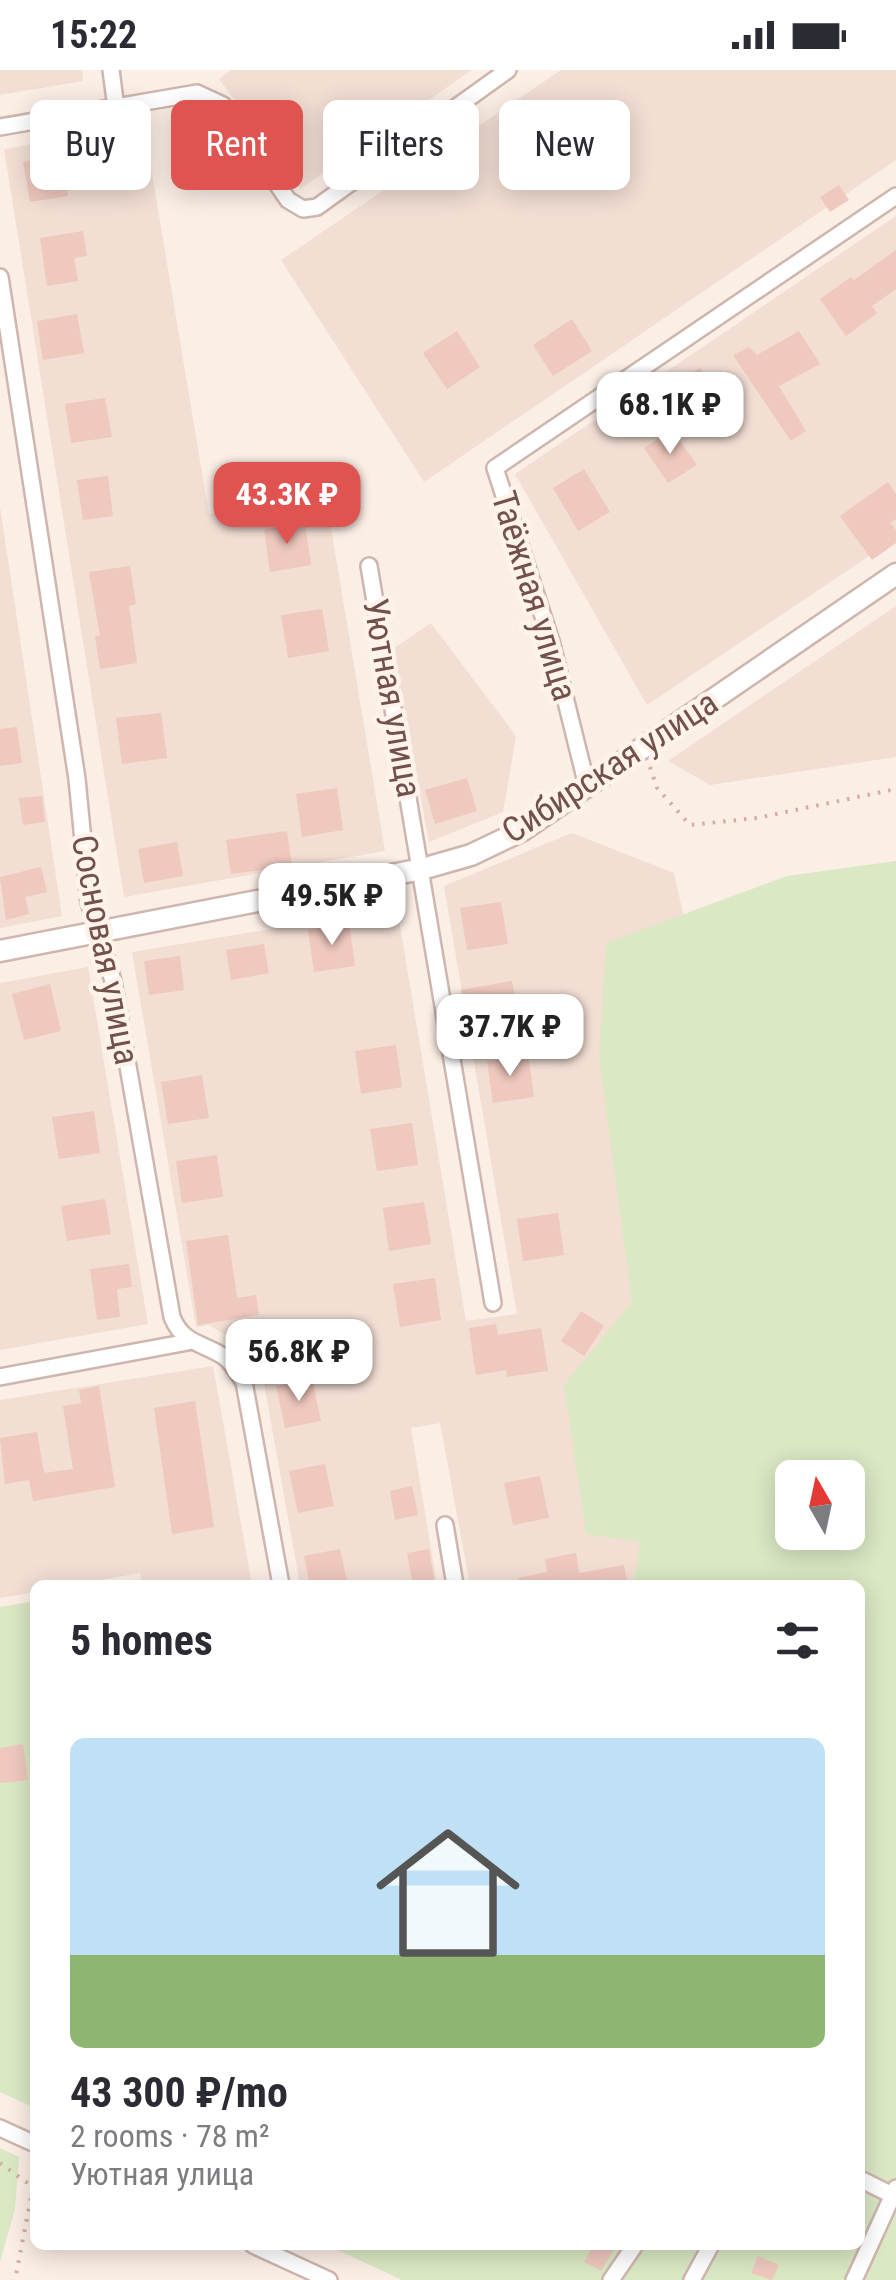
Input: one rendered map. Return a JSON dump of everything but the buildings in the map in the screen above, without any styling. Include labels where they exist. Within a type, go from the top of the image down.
[{"type":"street","points":[[111,70],[115,100]]},
{"type":"street","points":[[151,102],[197,94],[210,96],[223,105],[288,200],[303,209],[317,206],[508,70]]},
{"type":"street","points":[[0,127],[30,122]]},
{"type":"street","name":"Таёжная улица","points":[[588,786],[551,642],[496,468],[896,196]]},
{"type":"street","name":"Сосновая улица","points":[[0,278],[76,779],[83,862],[112,981],[172,1317],[188,1342]]},
{"type":"street","name":"Уютная улица","points":[[369,566],[493,1303]]},
{"type":"street","name":"Сибирская улица","points":[[0,950],[422,869],[471,855],[524,830],[896,574]]},
{"type":"street","points":[[0,1377],[188,1342],[224,1356],[244,1382],[280,1580]]},
{"type":"street","points":[[445,1525],[455,1580]]},
{"type":"street","points":[[0,2128],[30,2142]]},
{"type":"street","points":[[854,2280],[895,2193],[865,2181]]},
{"type":"street","points":[[265,2250],[329,2280]]},
{"type":"street","points":[[611,2280],[632,2250]]},
{"type":"street","points":[[692,2280],[707,2250]]},
{"type":"path","points":[[643,748],[658,788],[690,824],[756,818],[896,789]]},
{"type":"path","points":[[0,2163],[30,2184]]},
{"type":"path","points":[[15,2280],[30,2207]]},
{"type":"shaded area","points":[[0,70],[82,70],[83,81],[0,95]]},
{"type":"shaded area","points":[[231,70],[472,70],[429,100],[323,100],[323,173],[303,187],[303,100],[234,100],[219,79]]},
{"type":"shaded area","points":[[561,70],[896,70],[896,160],[424,482],[281,260],[384,190],[479,190],[479,126],[499,112],[499,190],[630,190],[630,100],[517,100]]},
{"type":"shaded area","points":[[30,145],[30,190],[151,190],[151,168],[209,514],[326,498],[385,851],[124,897],[4,149]]},
{"type":"shaded area","points":[[896,216],[896,538],[647,705],[515,474]]},
{"type":"shaded area","points":[[0,507],[62,916],[0,928]]},
{"type":"shaded area","points":[[896,606],[896,757],[710,785],[668,761]]},
{"type":"shaded area","points":[[431,623],[516,736],[503,812],[429,842],[393,649]]},
{"type":"shaded area","points":[[572,833],[674,873],[692,954],[643,1580],[469,1580],[440,1423],[411,1428],[436,1580],[299,1580],[259,1355],[209,1325],[196,1327],[132,952],[397,908],[466,1321],[517,1314],[444,886]]},
{"type":"shaded area","points":[[88,967],[148,1324],[0,1350],[0,983]]},
{"type":"shaded area","points":[[213,1366],[251,1580],[141,1580],[140,1573],[100,1580],[30,1580],[30,1593],[0,1598],[0,1400]]},
{"type":"green space","points":[[896,861],[896,2280],[402,2280],[338,2250],[865,2250],[865,1580],[635,1580],[640,1542],[586,1534],[564,1385],[632,1302],[599,1057],[606,943],[787,876]]},
{"type":"green space","points":[[30,1602],[30,2106],[0,2092],[0,1607]]},
{"type":"green space","points":[[0,2148],[19,2157],[15,2209],[0,2262]]}]
